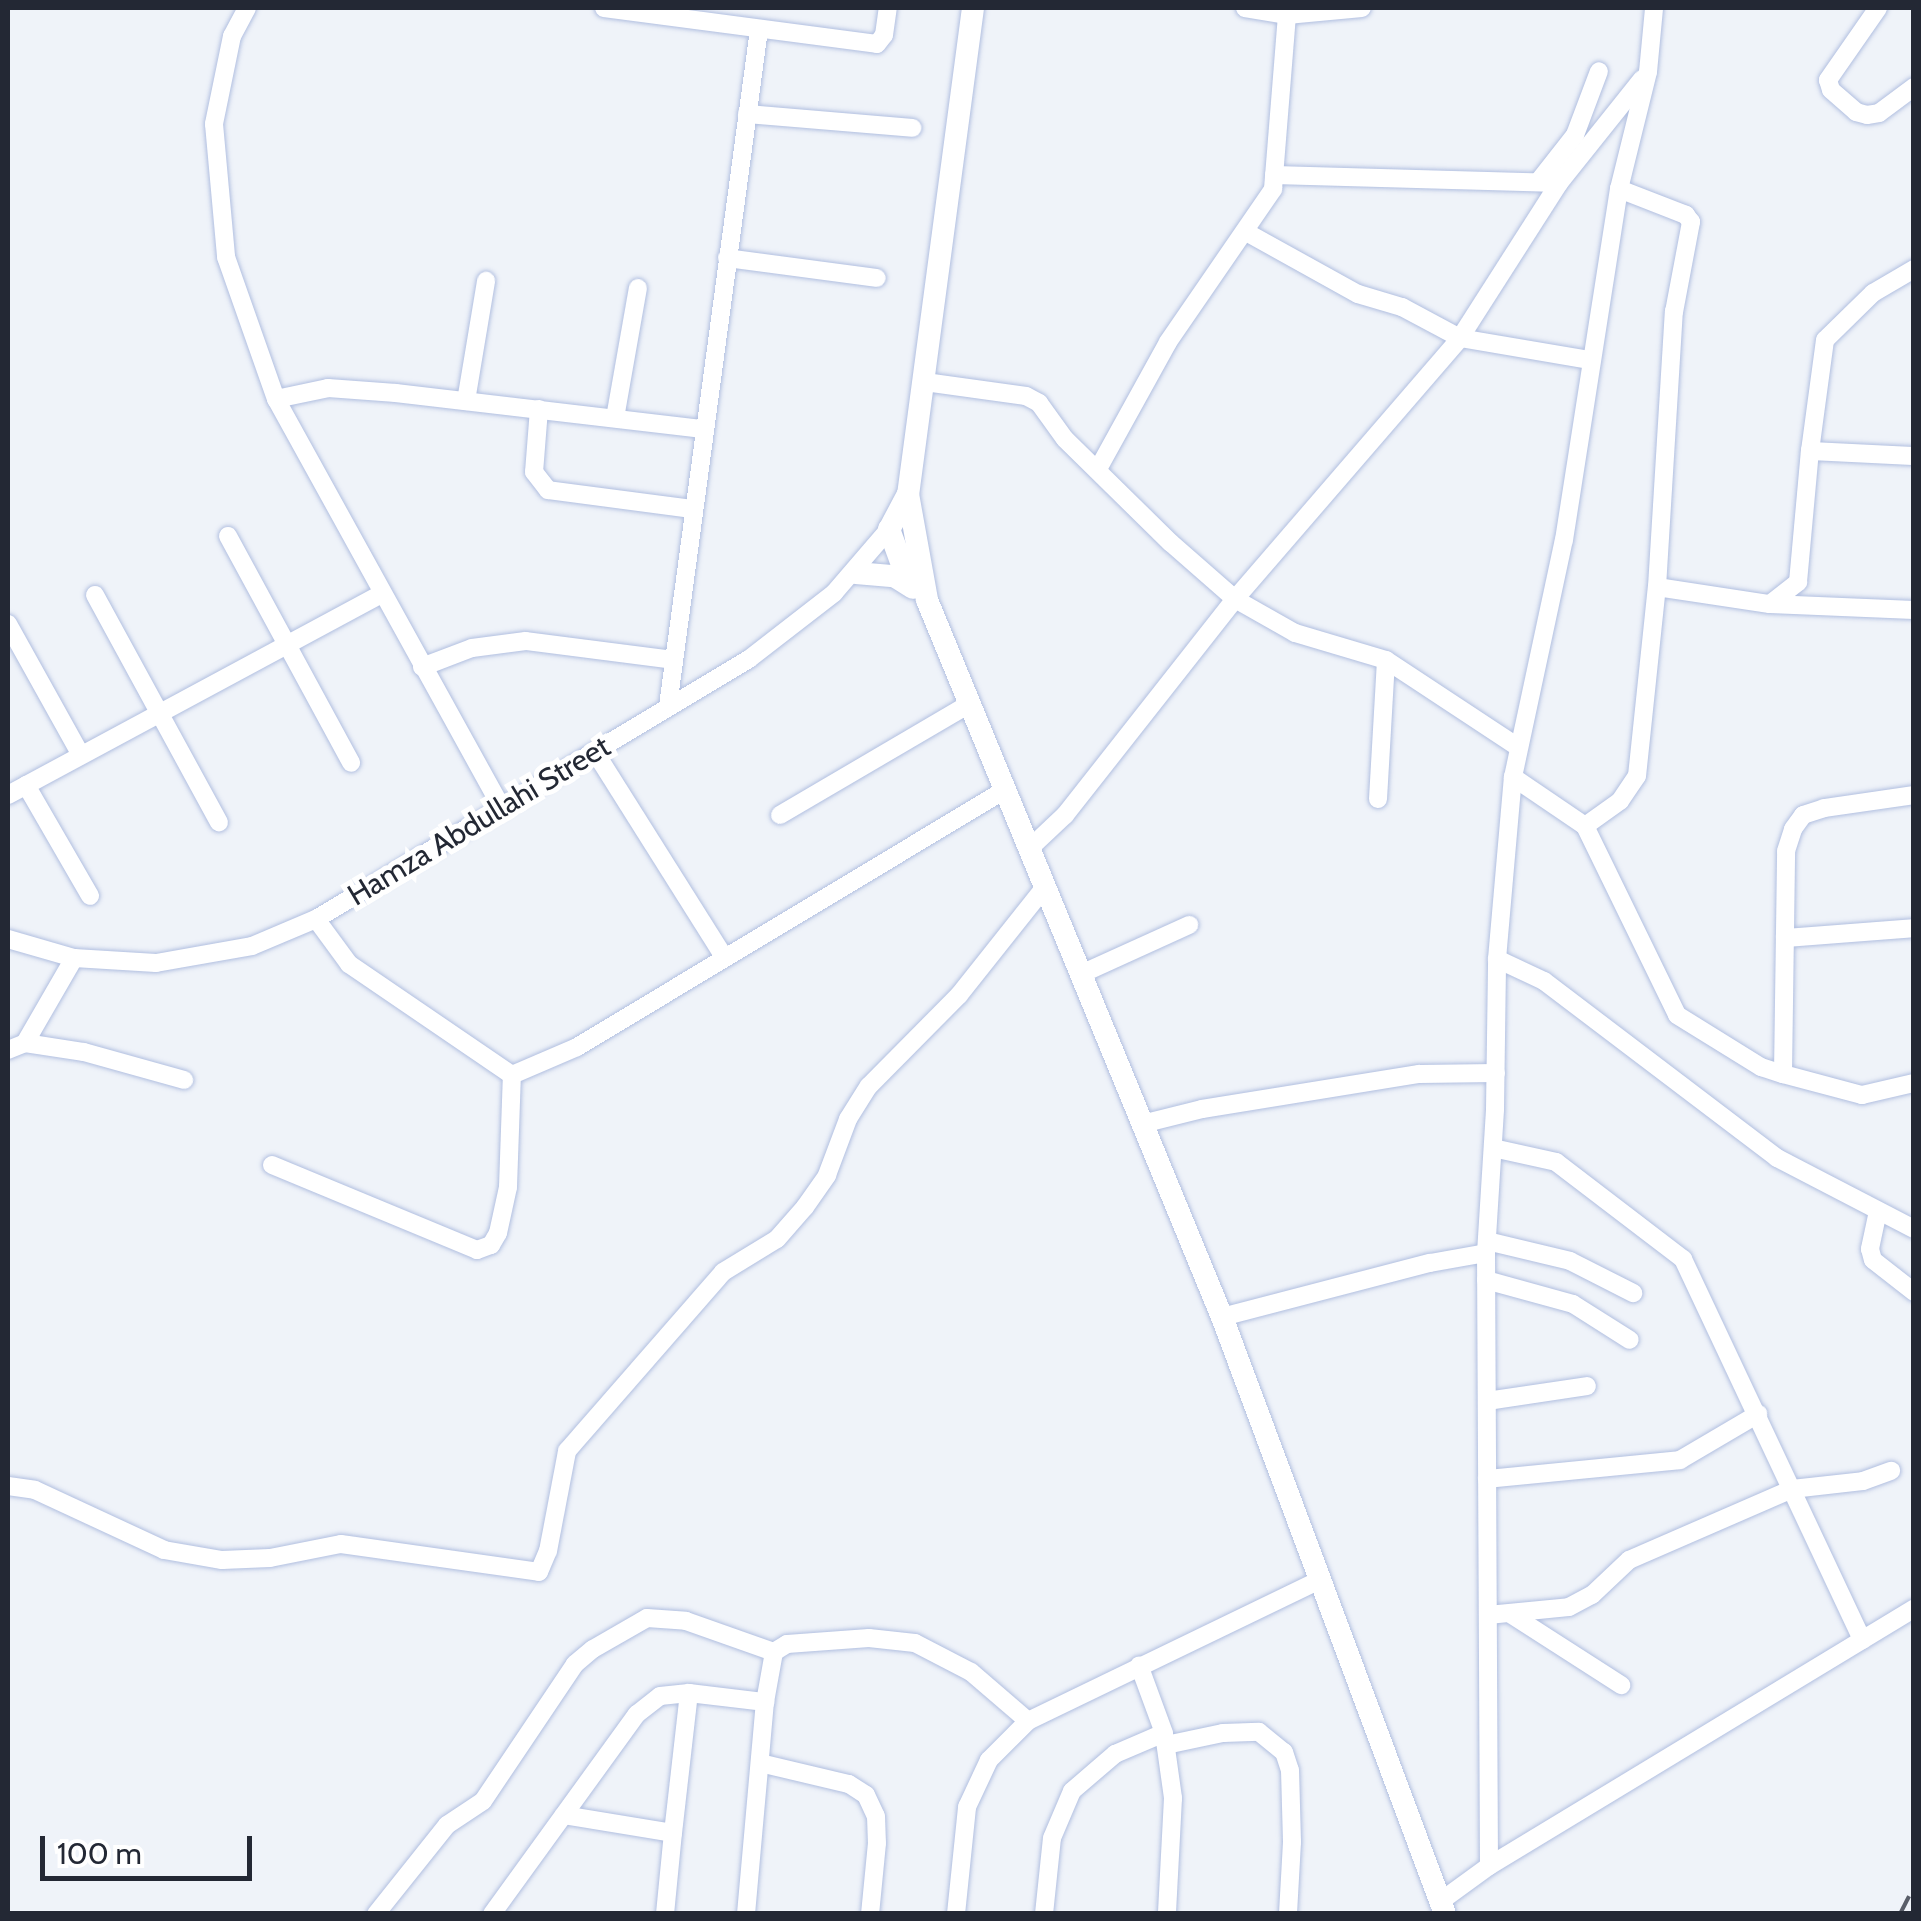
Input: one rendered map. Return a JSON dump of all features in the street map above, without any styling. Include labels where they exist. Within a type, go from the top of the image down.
[{"type":"main road","points":[[974,8],[908,494],[927,600],[1222,1317],[1443,1907]]},
{"type":"main road","points":[[908,494],[889,528],[908,584]]},
{"type":"main road","points":[[889,528],[914,542]]},
{"type":"main road","points":[[856,572],[873,571],[908,584],[927,600]]},
{"type":"street","points":[[247,8],[232,36],[214,124],[226,257],[276,398],[502,810]]},
{"type":"street","points":[[604,8],[877,44],[884,35],[888,8]]},
{"type":"street","points":[[1245,8],[1287,14],[1362,8]]},
{"type":"street","points":[[1490,1866],[1486,1247],[1496,1073],[1497,959],[1513,777],[1536,685],[1564,540],[1618,190],[1648,72],[1654,8]]},
{"type":"street","points":[[1878,8],[1828,80],[1831,90],[1866,116],[1879,113],[1914,87]]},
{"type":"street","points":[[1098,469],[1168,342],[1273,188],[1287,14]]},
{"type":"street","points":[[668,706],[759,29]]},
{"type":"street","points":[[1538,182],[1575,135],[1599,71]]},
{"type":"street","points":[[1030,848],[1065,815],[1235,599],[1460,338],[1559,183],[1648,72]]},
{"type":"street","points":[[747,114],[912,128]]},
{"type":"street","points":[[1274,175],[1559,183]]},
{"type":"street","points":[[1584,826],[1620,801],[1636,776],[1657,587],[1665,402],[1674,312],[1691,222],[1686,215],[1618,190]]},
{"type":"street","points":[[1246,232],[1358,294],[1402,306],[1460,338],[1590,360]]},
{"type":"street","points":[[727,258],[877,278]]},
{"type":"street","points":[[1770,604],[1798,582],[1825,340],[1873,293],[1914,268]]},
{"type":"street","points":[[466,401],[486,282]]},
{"type":"street","points":[[615,418],[638,288]]},
{"type":"street","points":[[926,382],[1026,396],[1039,403],[1065,438],[1171,543],[1235,599],[1295,633],[1386,660],[1518,747]]},
{"type":"street","points":[[276,398],[328,388],[703,429]]},
{"type":"street","points":[[539,409],[534,472],[548,490],[693,509]]},
{"type":"street","points":[[1810,450],[1914,456]]},
{"type":"street","name":"Hamza Abdullahi Street","points":[[8,940],[74,958],[156,963],[252,946],[316,919],[749,659],[856,572],[889,528]]},
{"type":"street","points":[[228,536],[351,763]]},
{"type":"street","points":[[1798,582],[1830,608]]},
{"type":"street","points":[[1657,587],[1770,604],[1914,610]]},
{"type":"street","points":[[8,795],[381,594]]},
{"type":"street","points":[[95,595],[219,822]]},
{"type":"street","points":[[8,624],[81,755]]},
{"type":"street","points":[[422,667],[472,648],[526,641],[674,660]]},
{"type":"street","points":[[1378,799],[1386,660]]},
{"type":"street","points":[[780,815],[968,704]]},
{"type":"street","points":[[595,752],[724,956]]},
{"type":"street","points":[[1513,777],[1584,826],[1677,1014],[1761,1067],[1783,1074],[1862,1096],[1914,1083]]},
{"type":"street","points":[[26,785],[90,896]]},
{"type":"street","points":[[512,1075],[577,1048],[1004,790]]},
{"type":"street","points":[[1783,1074],[1786,851],[1803,815],[1914,794]]},
{"type":"street","points":[[8,1486],[35,1490],[164,1550],[222,1560],[270,1558],[342,1544],[539,1572],[548,1551],[561,1466],[568,1451],[723,1272],[777,1239],[806,1208],[827,1175],[848,1119],[869,1086],[958,995],[1045,887]]},
{"type":"street","points":[[316,919],[349,964],[512,1075]]},
{"type":"street","points":[[1080,974],[1189,925]]},
{"type":"street","points":[[1785,938],[1914,928]]},
{"type":"street","points":[[74,958],[16,1046],[84,1052],[184,1080]]},
{"type":"street","points":[[1497,959],[1544,981],[1776,1158],[1914,1229]]},
{"type":"street","points":[[1142,1124],[1202,1109],[1419,1074],[1496,1073]]},
{"type":"street","points":[[272,1166],[478,1250],[491,1245],[508,1186],[512,1075]]},
{"type":"street","points":[[1493,1148],[1556,1162],[1674,1250],[1689,1269],[1862,1640]]},
{"type":"street","points":[[1878,1211],[1870,1249],[1873,1260],[1914,1292]]},
{"type":"street","points":[[1222,1317],[1486,1247],[1570,1261],[1633,1293]]},
{"type":"street","points":[[1486,1280],[1573,1304],[1630,1340]]},
{"type":"street","points":[[1487,1401],[1587,1386]]},
{"type":"street","points":[[1487,1480],[1680,1460],[1758,1414]]},
{"type":"street","points":[[1488,1615],[1569,1606],[1592,1595],[1629,1560],[1792,1489],[1863,1482],[1890,1471]]},
{"type":"street","points":[[956,1914],[967,1807],[989,1760],[1028,1721],[1322,1579]]},
{"type":"street","points":[[1443,1907],[1490,1866],[1914,1609]]},
{"type":"street","points":[[1512,1615],[1622,1685]]},
{"type":"street","points":[[376,1914],[438,1834],[483,1800],[575,1664],[593,1649],[647,1618],[686,1621],[774,1652]]},
{"type":"street","points":[[746,1914],[765,1702],[774,1652],[787,1644],[870,1638],[915,1642],[971,1672],[1028,1721]]},
{"type":"street","points":[[1139,1665],[1165,1739],[1173,1798],[1167,1914]]},
{"type":"street","points":[[492,1914],[637,1714],[660,1696],[689,1694],[765,1702]]},
{"type":"street","points":[[666,1914],[689,1694]]},
{"type":"street","points":[[1044,1914],[1052,1838],[1072,1791],[1114,1754],[1165,1739],[1259,1732],[1284,1752],[1290,1770],[1288,1914]]},
{"type":"street","points":[[760,1763],[848,1784],[866,1795],[876,1816],[877,1842],[870,1914]]},
{"type":"street","points":[[564,1815],[674,1833]]},
{"type":"railway","points":[[1900,1914],[1914,1887]]}]
